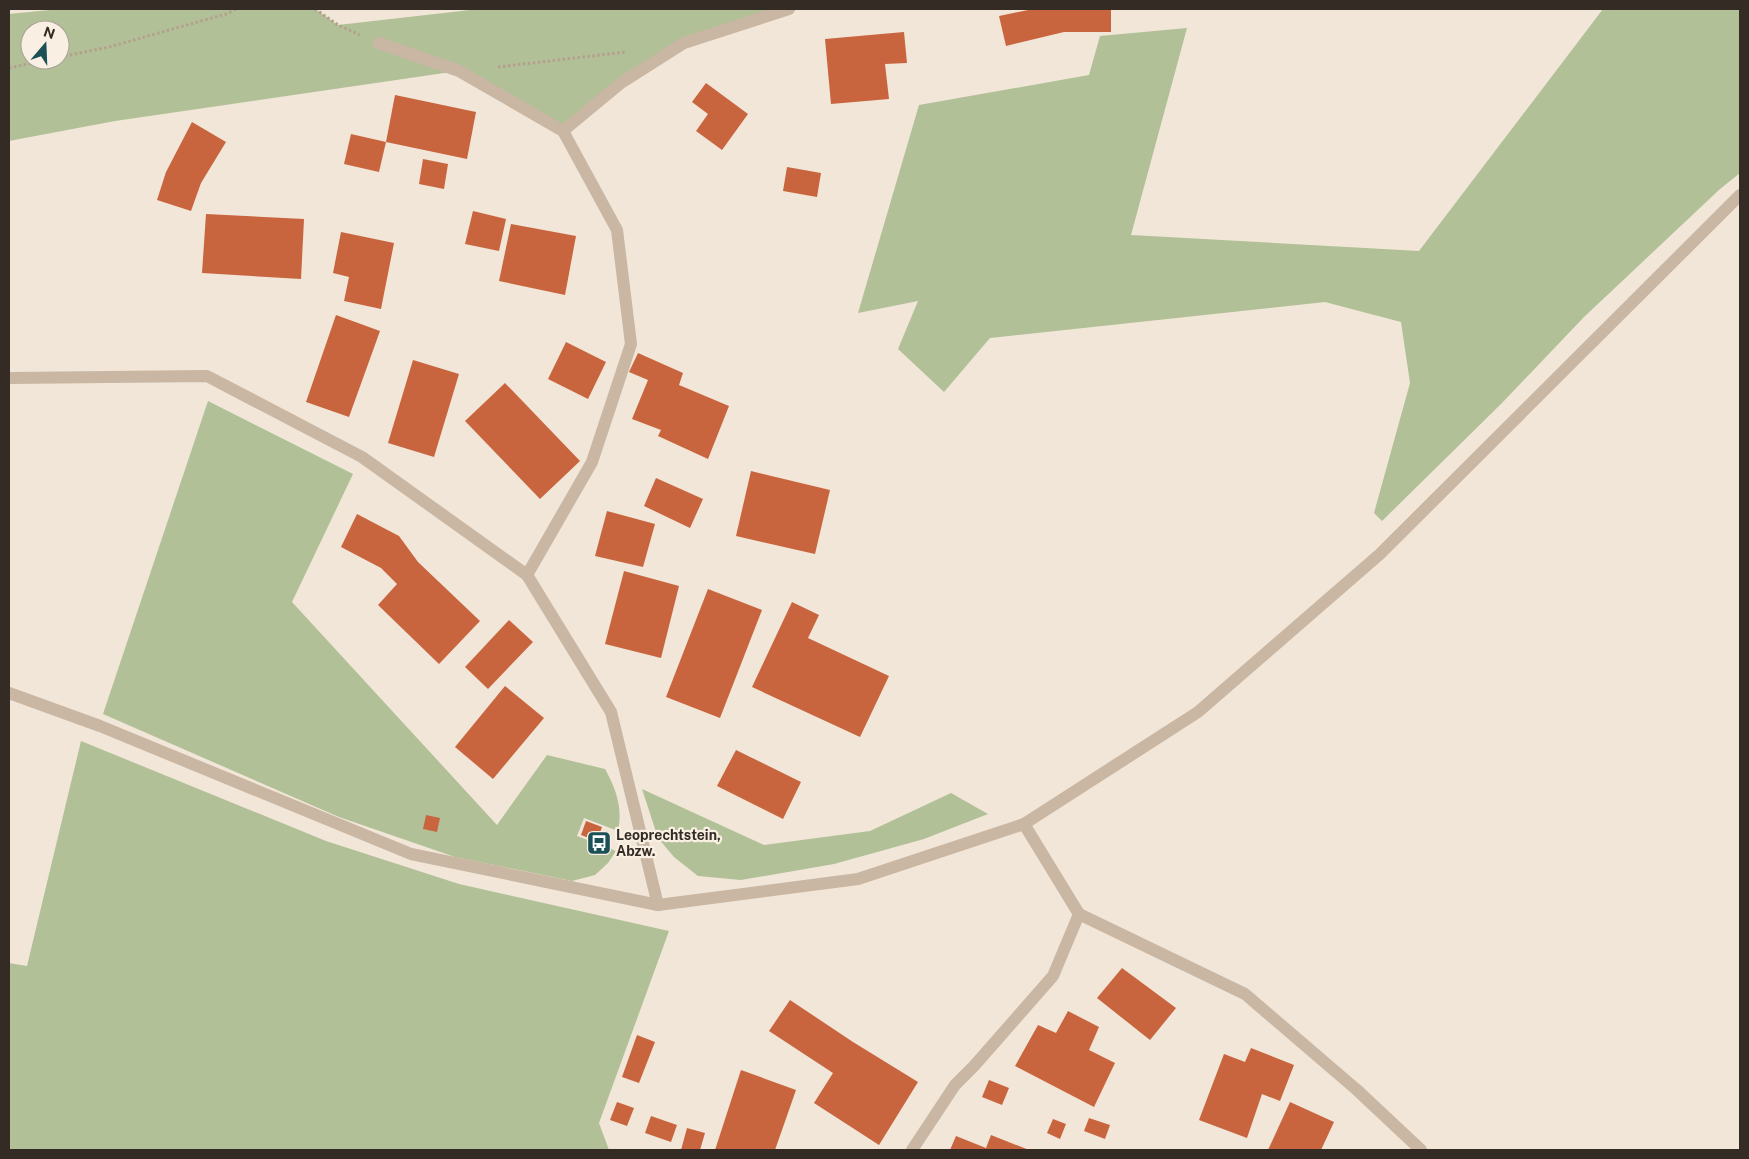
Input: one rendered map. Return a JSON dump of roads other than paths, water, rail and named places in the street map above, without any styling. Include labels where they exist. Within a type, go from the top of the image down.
[{"type":"street","points":[[563,131],[621,83],[684,44],[789,9]]},
{"type":"street","points":[[379,43],[460,71],[563,131],[617,230],[631,344],[592,462],[527,575]]},
{"type":"street","points":[[9,693],[100,726],[411,854],[658,905],[858,879],[1024,824],[1198,712],[1380,554],[1740,194]]},
{"type":"street","points":[[9,378],[207,376],[362,457],[527,575],[612,712],[658,905]]},
{"type":"street","points":[[1024,824],[1079,914],[1245,994],[1357,1090],[1421,1150]]},
{"type":"street","points":[[912,1150],[956,1085],[1053,976],[1079,914]]},
{"type":"place","name":"Leoprechtstein, Abzw.","points":[[599,843]]}]
